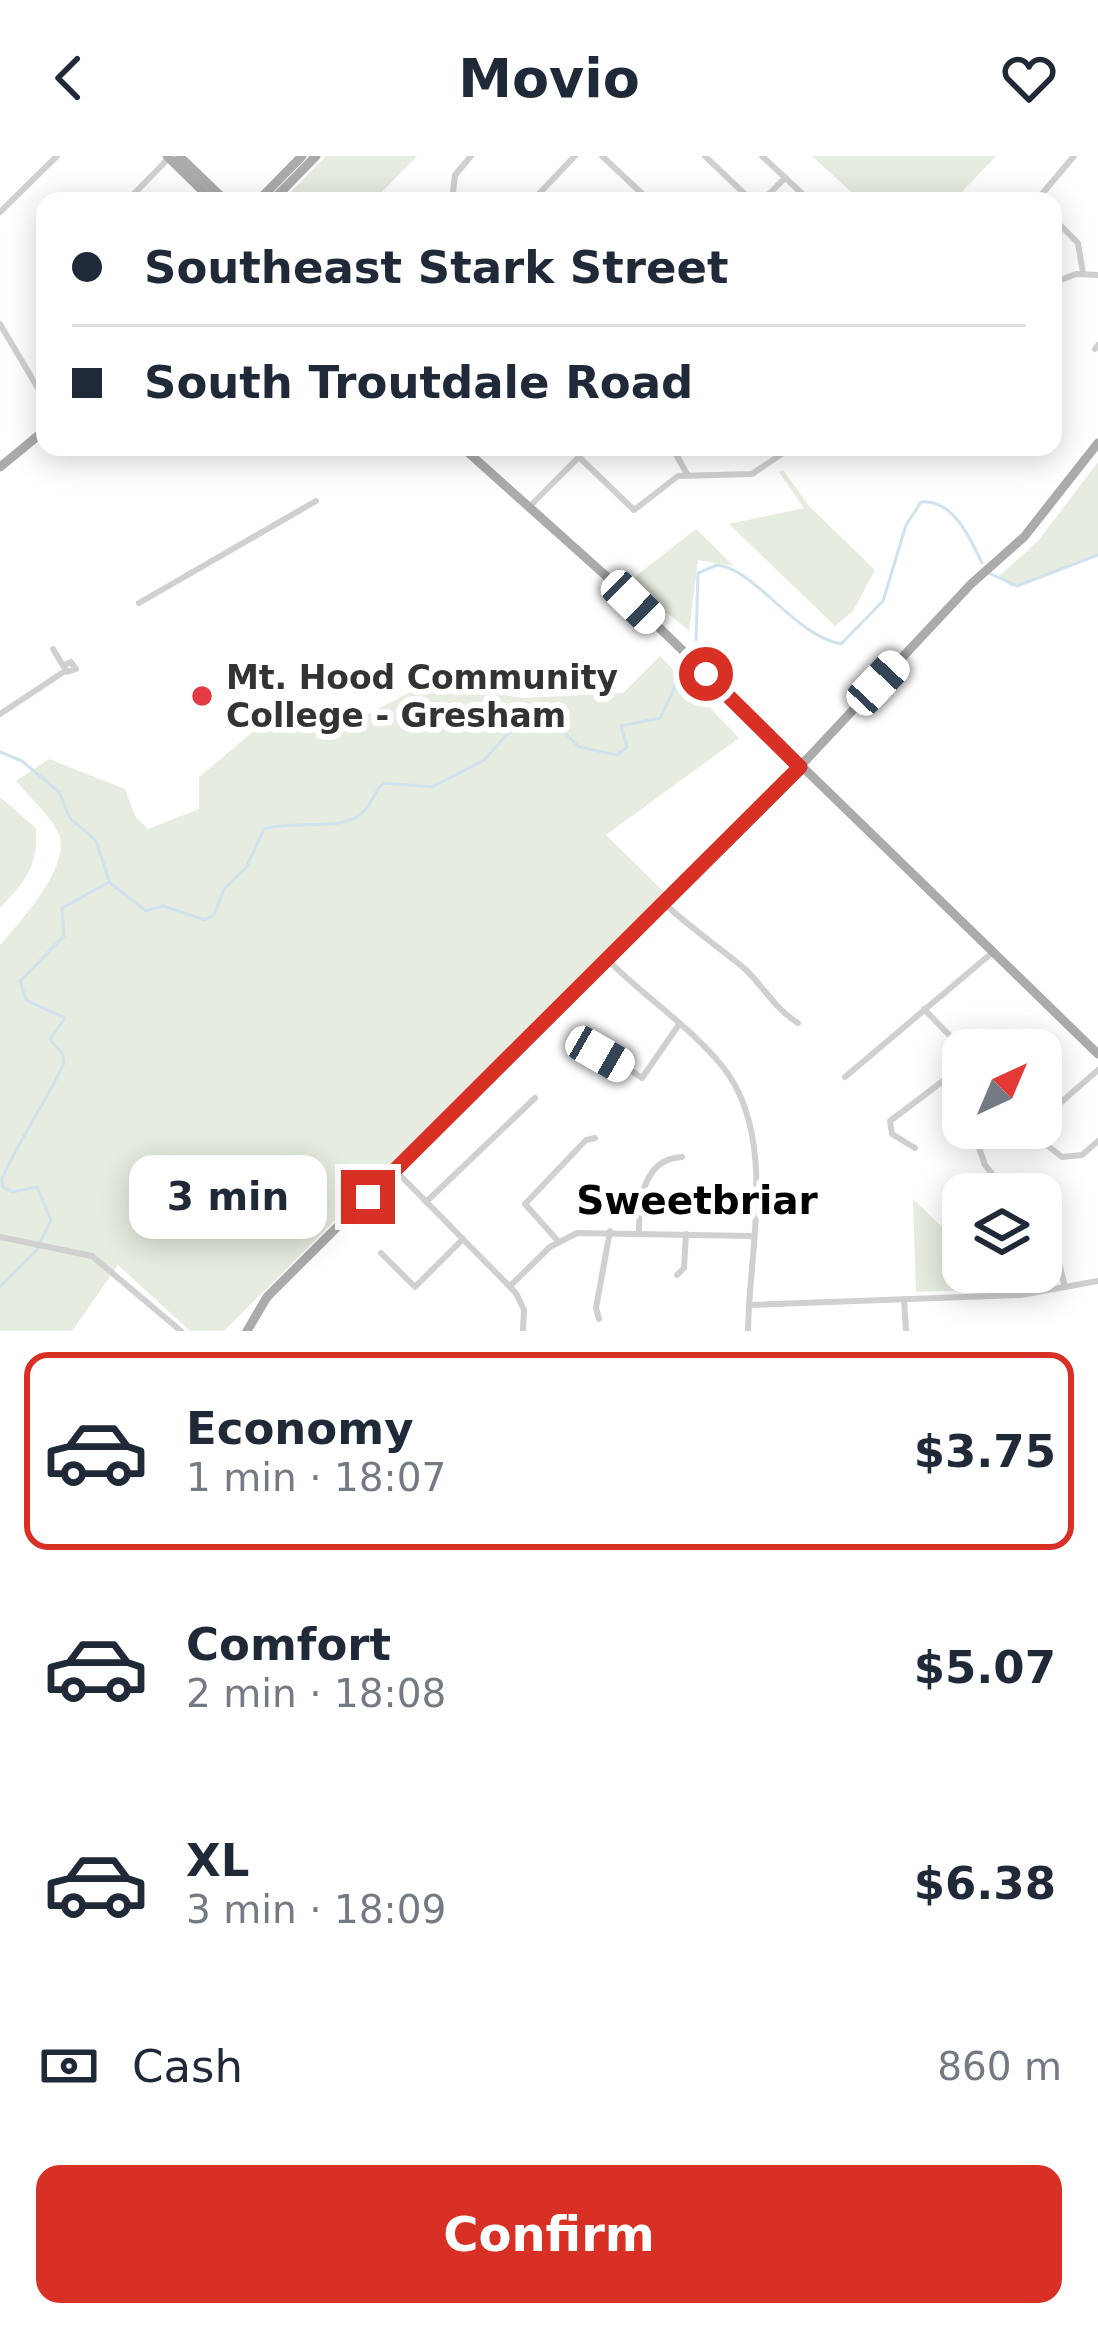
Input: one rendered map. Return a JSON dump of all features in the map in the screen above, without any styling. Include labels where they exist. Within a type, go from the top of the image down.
[{"type":"main road","points":[[267,192],[302,156]]},
{"type":"main road","points":[[281,192],[316,156]]},
{"type":"main road","points":[[171,157],[204,192]]},
{"type":"main road","points":[[171,157],[215,192]]},
{"type":"main road","points":[[0,467],[36,437]]},
{"type":"main road","points":[[247,1331],[262,1302],[800,767],[971,584],[1031,531],[1098,443]]},
{"type":"main road","points":[[472,456],[531,505],[1098,1054]]},
{"type":"street","points":[[0,212],[57,156]]},
{"type":"street","points":[[454,156],[463,164]]},
{"type":"street","points":[[452,192],[452,182],[471,156]]},
{"type":"street","points":[[541,192],[575,156]]},
{"type":"street","points":[[602,156],[640,192]]},
{"type":"street","points":[[705,156],[743,192]]},
{"type":"street","points":[[762,156],[800,192]]},
{"type":"street","points":[[1044,192],[1074,156]]},
{"type":"street","points":[[136,192],[171,157]]},
{"type":"street","points":[[772,192],[785,178]]},
{"type":"street","points":[[1062,227],[1078,243],[1083,273]]},
{"type":"street","points":[[1062,281],[1083,273],[1098,275]]},
{"type":"street","points":[[0,324],[36,385]]},
{"type":"street","points":[[677,456],[686,474]]},
{"type":"street","points":[[531,505],[579,457],[634,510],[660,487],[686,474],[752,474],[778,456]]},
{"type":"street","points":[[139,602],[316,501]]},
{"type":"street","points":[[0,713],[65,668],[53,649]]},
{"type":"street","points":[[664,902],[698,938],[740,965],[776,1008],[798,1023]]},
{"type":"street","points":[[845,1076],[993,952]]},
{"type":"street","points":[[607,959],[720,1063],[747,1112],[754,1157],[748,1331]]},
{"type":"street","points":[[924,1010],[943,1029]]},
{"type":"street","points":[[590,1042],[642,1078],[678,1026]]},
{"type":"street","points":[[1098,1070],[1052,1111],[1043,1130],[1048,1145],[1062,1156],[1082,1154],[1098,1141]]},
{"type":"street","points":[[916,1148],[892,1134],[890,1121],[942,1082]]},
{"type":"street","points":[[426,1202],[535,1098]]},
{"type":"street","points":[[558,1240],[527,1209],[527,1198],[595,1138]]},
{"type":"street","points":[[639,1231],[639,1204],[649,1176],[663,1161],[682,1157]]},
{"type":"street","points":[[394,1170],[510,1286],[522,1304],[523,1331]]},
{"type":"street","points":[[510,1286],[558,1240],[610,1231],[751,1236]]},
{"type":"street","points":[[599,1319],[596,1308],[610,1231]]},
{"type":"street","points":[[677,1275],[684,1268],[686,1234]]},
{"type":"street","points":[[0,1237],[99,1260],[181,1331]]},
{"type":"street","points":[[381,1253],[415,1287],[463,1239]]},
{"type":"street","points":[[1062,1276],[1065,1288]]},
{"type":"street","points":[[748,1305],[1065,1288],[1098,1281]]},
{"type":"street","points":[[904,1299],[905,1331]]},
{"type":"shaded area","points":[[326,156],[417,156],[382,192],[292,191]]},
{"type":"shaded area","points":[[812,156],[996,156],[962,192],[851,192]]},
{"type":"shaded area","points":[[1098,462],[1098,555],[1011,587],[999,576],[1038,541]]},
{"type":"shaded area","points":[[783,470],[809,506],[875,570],[853,611],[835,626],[729,524],[804,508],[779,472]]},
{"type":"shaded area","points":[[696,529],[734,566],[698,560],[689,631],[627,583]]},
{"type":"shaded area","points":[[660,656],[739,738],[606,835],[664,892],[224,1331],[190,1331],[118,1265],[72,1331],[0,1331],[0,945],[42,892],[61,845],[54,825],[16,781],[49,759],[125,789],[135,816],[148,829],[199,809],[199,777],[267,720],[303,733],[337,730],[430,682],[522,698],[623,693]]},
{"type":"shaded area","points":[[0,797],[36,828],[36,841],[28,872],[0,908]]},
{"type":"shaded area","points":[[913,1199],[942,1227],[942,1291],[916,1292]]},
{"type":"waterway","points":[[696,640],[698,573],[717,565],[746,578],[806,628],[841,644],[883,601],[906,525],[921,502],[951,513],[982,563]]},
{"type":"waterway","points":[[991,574],[1017,586],[1098,555]]},
{"type":"waterway","points":[[0,1287],[36,1251],[51,1220],[37,1187],[12,1192],[3,1187],[2,1179],[64,1062],[50,1039],[65,1018],[26,1000],[20,981],[64,936],[62,908],[109,882],[146,911],[163,906],[205,920],[214,915],[224,889],[246,868],[264,829],[351,820],[364,812],[383,783],[432,787],[484,760],[514,727],[534,732],[555,723],[579,747],[617,755],[627,747],[621,726],[660,718],[680,676]]},
{"type":"waterway","points":[[0,752],[22,761],[59,792],[70,818],[96,841],[109,880]]},
{"type":"place","name":"Mt. Hood Community College - Gresham","points":[[202,696]]},
{"type":"district","name":"Sweetbriar","points":[[697,1200]]},
{"type":"route","points":[[368,1197],[800,767],[706,674]]}]
